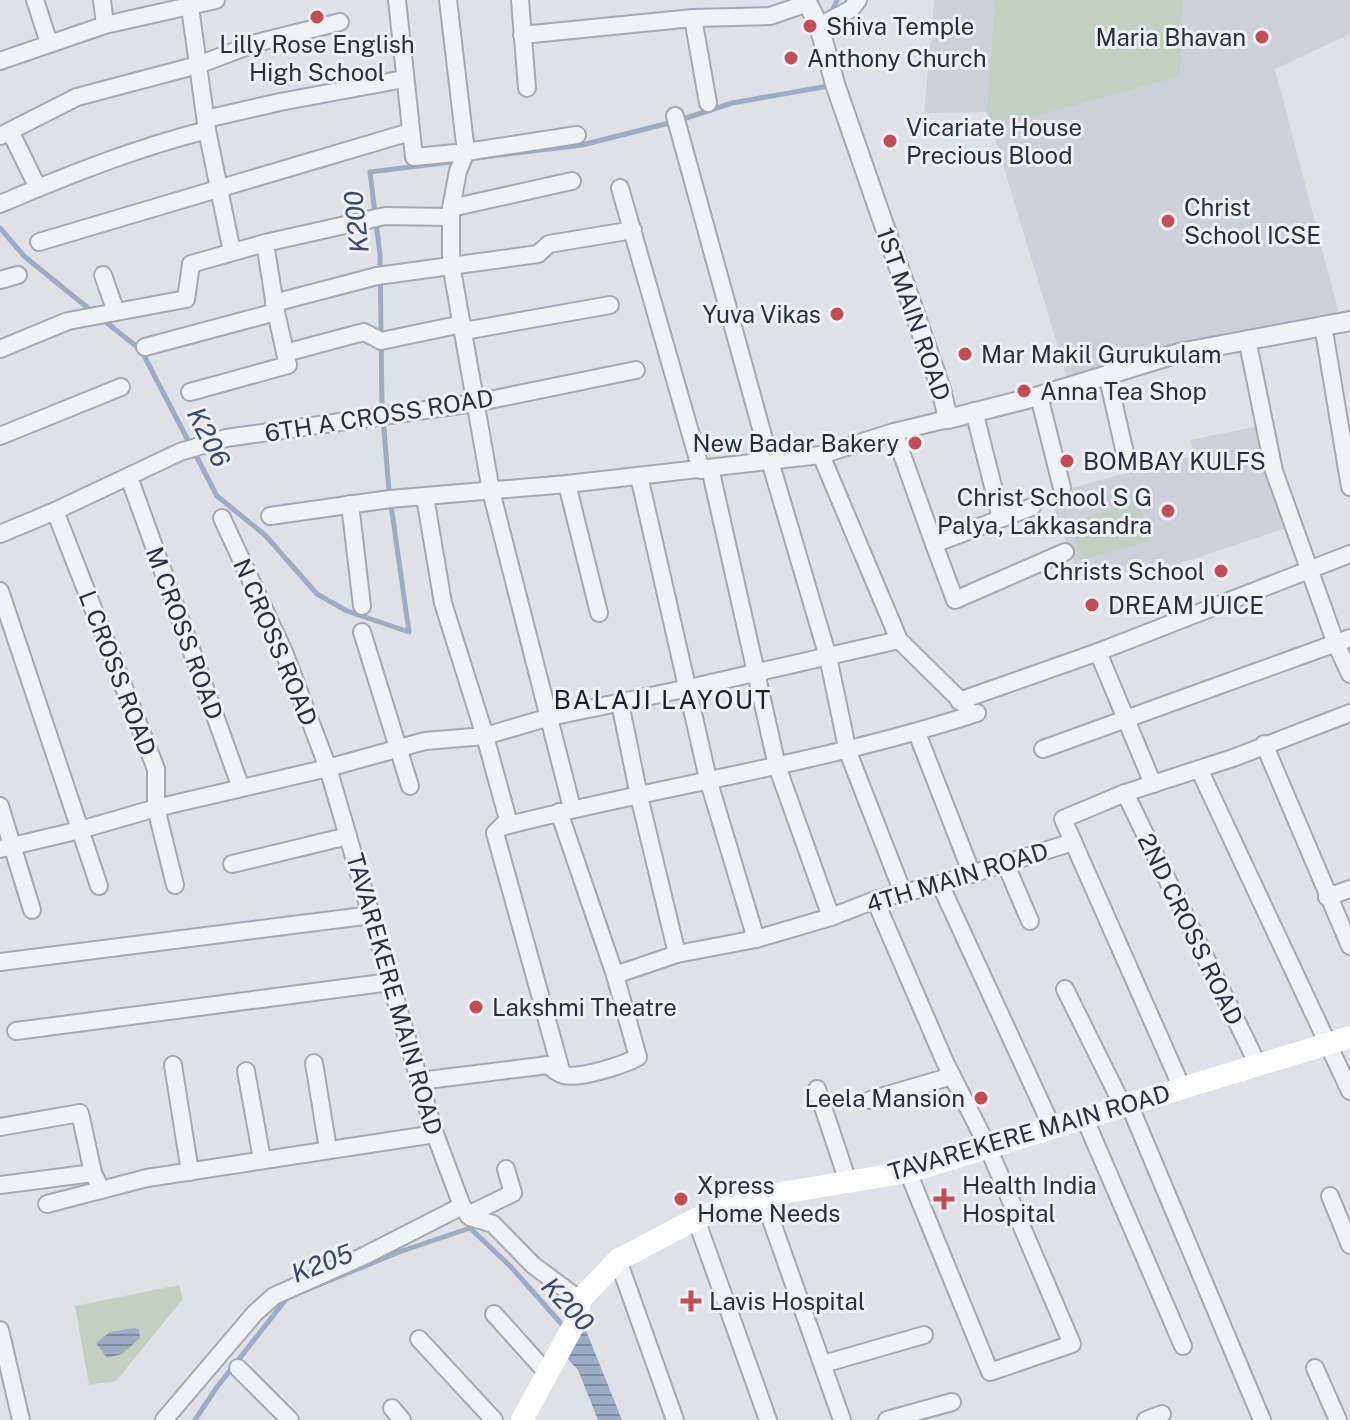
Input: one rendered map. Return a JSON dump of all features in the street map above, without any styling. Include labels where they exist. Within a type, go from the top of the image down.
[{"type":"main road","name":"TAVAREKERE MAIN ROAD","points":[[522,1420],[578,1310],[618,1260],[696,1219],[763,1197],[908,1172],[987,1145],[1350,1037]]},
{"type":"street","points":[[35,0],[49,43]]},
{"type":"street","points":[[102,0],[105,25]]},
{"type":"street","points":[[0,61],[105,25],[190,2],[216,0]]},
{"type":"street","points":[[397,0],[414,157],[577,135]]},
{"type":"street","points":[[419,1081],[548,1065],[562,1074],[573,1076],[626,1064],[638,1057],[566,810],[550,717],[491,491],[475,403],[451,264],[450,212],[458,171],[466,152],[448,0]]},
{"type":"street","points":[[520,0],[527,88]]},
{"type":"street","points":[[819,26],[851,9],[858,0]]},
{"type":"street","points":[[190,2],[206,125],[232,252]]},
{"type":"street","points":[[522,35],[693,18],[770,16],[807,2]]},
{"type":"street","name":"1ST MAIN ROAD","points":[[807,2],[819,26],[835,84],[941,389],[948,419],[1039,396],[1179,353],[1350,321]]},
{"type":"street","points":[[693,18],[708,103]]},
{"type":"street","points":[[38,188],[5,133],[77,97],[198,65],[256,43],[340,22]]},
{"type":"street","points":[[0,204],[206,125],[280,102],[404,79]]},
{"type":"street","points":[[675,116],[770,461],[828,657],[848,752],[903,893]]},
{"type":"street","points":[[39,242],[410,132]]},
{"type":"street","points":[[0,349],[68,321],[186,299],[191,264],[265,243],[385,216],[450,212],[572,181]]},
{"type":"street","points":[[620,188],[705,469],[777,766],[831,917]]},
{"type":"street","points":[[145,347],[377,276],[538,254],[549,244],[633,230]]},
{"type":"street","points":[[190,392],[288,365],[265,243]]},
{"type":"street","points":[[0,280],[18,275]]},
{"type":"street","points":[[103,275],[116,312]]},
{"type":"street","points":[[285,353],[364,332],[381,341],[610,305]]},
{"type":"street","points":[[1323,325],[1350,487]]},
{"type":"street","points":[[1247,339],[1274,471],[1293,527],[1343,641],[1350,674]]},
{"type":"street","name":"6TH A CROSS ROAD","points":[[0,534],[180,452],[226,438],[475,403],[636,370]]},
{"type":"street","points":[[1107,374],[1127,462]]},
{"type":"street","points":[[0,436],[121,387]]},
{"type":"street","points":[[1039,396],[1062,488]]},
{"type":"street","points":[[974,411],[1001,518]]},
{"type":"street","points":[[270,516],[350,504],[567,484],[821,455],[948,419]]},
{"type":"street","points":[[894,432],[955,600],[1065,552]]},
{"type":"street","points":[[501,827],[708,779],[848,752],[977,713],[959,701],[899,640],[821,455]]},
{"type":"street","points":[[639,476],[708,779],[756,939]]},
{"type":"street","name":"M CROSS ROAD","points":[[129,477],[241,788]]},
{"type":"street","points":[[567,484],[599,613]]},
{"type":"street","points":[[425,497],[443,603],[508,820],[495,833],[562,1074]]},
{"type":"street","points":[[350,504],[362,606]]},
{"type":"street","points":[[934,544],[1032,507]]},
{"type":"street","name":"L CROSS ROAD","points":[[55,511],[156,769],[156,808],[175,885]]},
{"type":"street","name":"N CROSS ROAD","points":[[222,518],[284,652],[328,768]]},
{"type":"street","points":[[959,701],[1098,652],[1350,554]]},
{"type":"street","points":[[0,591],[99,886]]},
{"type":"street","points":[[362,632],[410,786]]},
{"type":"street","points":[[7,848],[425,741],[485,736],[550,717],[899,640]]},
{"type":"street","points":[[1043,749],[1343,641]]},
{"type":"street","points":[[1098,652],[1153,784]]},
{"type":"street","points":[[620,703],[677,954]]},
{"type":"street","name":"4TH MAIN ROAD","points":[[615,975],[677,954],[756,939],[831,917],[875,900],[1006,865],[1073,842],[1063,819],[1125,793],[1233,758],[1264,744],[1348,719]]},
{"type":"street","points":[[917,733],[972,874]]},
{"type":"street","points":[[1264,744],[1350,946]]},
{"type":"street","name":"TAVAREKERE MAIN ROAD","points":[[328,768],[435,1134],[466,1212]]},
{"type":"street","points":[[1199,769],[1350,1091]]},
{"type":"street","name":"2ND CROSS ROAD","points":[[1125,793],[1258,1065]]},
{"type":"street","points":[[0,806],[7,848],[32,910]]},
{"type":"street","points":[[232,864],[348,836]]},
{"type":"street","points":[[1073,842],[1182,1088]]},
{"type":"street","points":[[1006,865],[1030,921]]},
{"type":"street","points":[[940,884],[1052,1127]]},
{"type":"street","points":[[1327,897],[1350,889]]},
{"type":"street","points":[[875,900],[952,1076],[987,1145],[1072,1344],[990,1372],[908,1172]]},
{"type":"street","points":[[0,962],[372,915]]},
{"type":"street","points":[[16,1031],[390,982]]},
{"type":"street","points":[[1065,989],[1126,1105],[1262,1420]]},
{"type":"street","points":[[314,1063],[328,1149]]},
{"type":"street","points":[[173,1065],[190,1172]]},
{"type":"street","points":[[246,1071],[262,1159]]},
{"type":"street","points":[[870,1100],[952,1076]]},
{"type":"street","points":[[817,1089],[848,1182]]},
{"type":"street","points":[[0,1127],[80,1113],[93,1173],[101,1189]]},
{"type":"street","points":[[1084,1117],[1183,1346]]},
{"type":"street","points":[[47,1204],[101,1189],[262,1159],[435,1134]]},
{"type":"street","points":[[164,1420],[255,1313],[274,1296],[513,1193],[506,1169]]},
{"type":"street","points":[[0,1185],[93,1173]]},
{"type":"street","points":[[1330,1196],[1350,1245]]},
{"type":"street","points":[[763,1197],[842,1420]]},
{"type":"street","points":[[466,1212],[493,1224],[578,1310]]},
{"type":"street","points":[[696,1219],[768,1420]]},
{"type":"street","points":[[618,1260],[675,1420]]},
{"type":"street","points":[[494,1314],[547,1373]]},
{"type":"street","points":[[0,1330],[21,1420]]},
{"type":"street","points":[[823,1364],[924,1335]]},
{"type":"street","points":[[419,1339],[494,1420]]},
{"type":"street","points":[[238,1368],[290,1420]]},
{"type":"street","points":[[1315,1368],[1338,1420]]},
{"type":"street","points":[[887,1420],[952,1402]]},
{"type":"shaded area","name":"Christ School ICSE","points":[[934,0],[1350,0],[1350,34],[1275,69],[1339,314],[1111,361],[1068,380],[987,112],[924,113]]},
{"type":"shaded area","name":"Christ School S G Palya, Lakkasandra","points":[[1259,426],[1286,528],[1166,568],[1079,577],[1049,494],[1194,455],[1190,440]]},
{"type":"green space","points":[[995,0],[1183,0],[1180,76],[993,128],[987,112]]},
{"type":"green space","points":[[1139,502],[1150,541],[1081,560],[1070,521]]},
{"type":"green space","points":[[179,1285],[183,1299],[116,1381],[89,1385],[75,1306]]},
{"type":"water","points":[[583,1323],[622,1420],[598,1420],[578,1370],[564,1355]]},
{"type":"water","points":[[139,1329],[140,1338],[122,1354],[107,1358],[96,1343],[110,1332]]},
{"type":"waterway","name":"K200","points":[[832,12],[837,0]]},
{"type":"waterway","name":"K200","points":[[476,158],[582,145],[677,121],[732,103],[823,87]]},
{"type":"waterway","name":"K200","points":[[102,319],[141,350],[217,496],[265,535],[317,594],[347,611],[409,632],[389,491],[382,405],[380,255],[370,172],[458,161]]},
{"type":"waterway","name":"K206","points":[[0,228],[24,256],[94,313]]},
{"type":"waterway","name":"K205","points":[[304,1291],[399,1252],[470,1228],[511,1267],[566,1329]]},
{"type":"waterway","name":"K205","points":[[195,1420],[287,1298]]},
{"type":"place","name":"Lilly Rose English High School","points":[[317,17]]},
{"type":"place","name":"Shiva Temple","points":[[810,26]]},
{"type":"place","name":"Maria Bhavan","points":[[1262,37]]},
{"type":"place","name":"Anthony Church","points":[[791,58]]},
{"type":"place","name":"Vicariate House Precious Blood","points":[[890,141]]},
{"type":"place","name":"Christ School ICSE","points":[[1168,221]]},
{"type":"place","name":"Yuva Vikas","points":[[837,314]]},
{"type":"place","name":"Mar Makil Gurukulam","points":[[965,354]]},
{"type":"place","name":"Anna Tea Shop","points":[[1024,391]]},
{"type":"place","name":"New Badar Bakery","points":[[915,443]]},
{"type":"place","name":"BOMBAY KULFS","points":[[1067,461]]},
{"type":"place","name":"Christ School S G Palya, Lakkasandra","points":[[1168,511]]},
{"type":"place","name":"Christs School","points":[[1221,571]]},
{"type":"place","name":"DREAM JUICE","points":[[1092,605]]},
{"type":"place","name":"Lakshmi Theatre","points":[[476,1007]]},
{"type":"place","name":"Leela Mansion","points":[[981,1098]]},
{"type":"place","name":"Xpress Home Needs","points":[[681,1199]]},
{"type":"place","name":"Health India Hospital","points":[[944,1199]]},
{"type":"place","name":"Lavis Hospital","points":[[691,1301]]},
{"type":"district","name":"BALAJI LAYOUT","points":[[663,699]]}]
